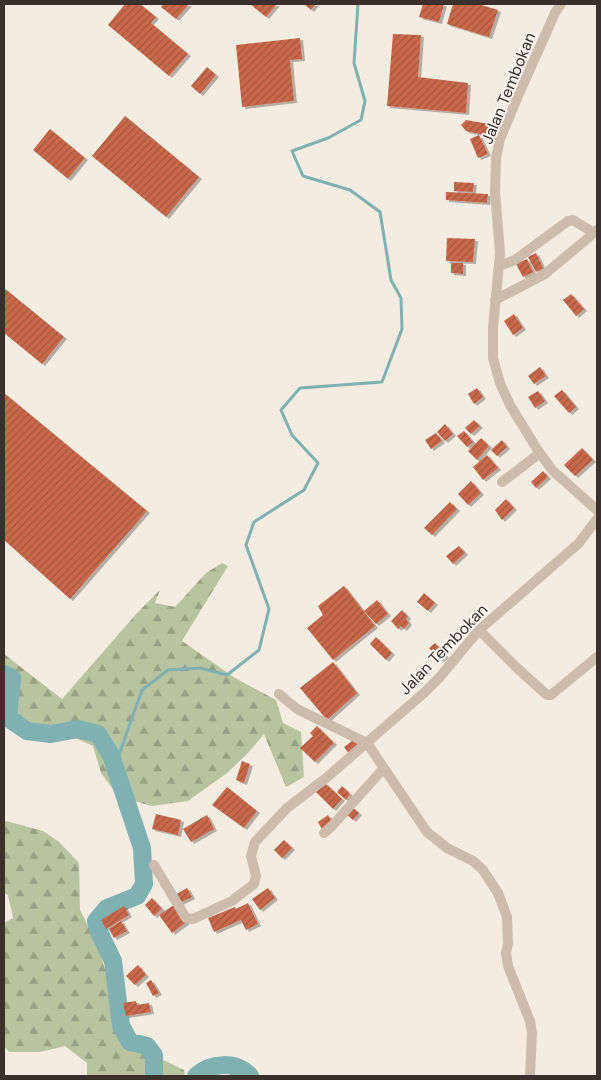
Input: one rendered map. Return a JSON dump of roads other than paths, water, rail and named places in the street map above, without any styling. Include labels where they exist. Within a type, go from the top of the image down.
[{"type":"street","name":"Jalan Tembokan","points":[[561,4],[544,37],[500,139],[496,158],[494,177],[504,264],[495,300],[493,358],[500,383],[510,404],[540,453],[552,470],[597,510]]},
{"type":"street","points":[[495,300],[545,274],[596,231],[573,220],[568,221],[504,264]]},
{"type":"street","points":[[502,482],[540,453]]},
{"type":"street","name":"Jalan Tembokan","points":[[154,865],[186,918],[193,919],[232,901],[254,884],[251,856],[255,842],[287,808],[325,780],[439,678],[479,630],[579,543],[597,519]]},
{"type":"street","points":[[479,630],[547,695],[551,695],[597,656]]},
{"type":"street","points":[[279,694],[297,709],[367,743],[427,832],[447,848],[473,861],[492,882],[507,917],[508,943],[506,953],[511,977],[532,1032],[530,1076]]},
{"type":"street","points":[[324,833],[383,769]]},
{"type":"waterway","points":[[115,766],[142,690],[168,670],[200,668],[227,675],[259,650],[269,609],[246,545],[254,522],[304,490],[318,463],[292,435],[281,410],[300,388],[382,382],[402,329],[401,298],[391,280],[380,212],[350,190],[303,176],[292,151],[328,138],[361,120],[365,101],[354,63],[358,4]]},
{"type":"waterway","points":[[4,674],[12,678],[8,718],[27,731],[51,734],[78,729],[98,734],[111,755],[142,848],[144,884],[137,896],[107,908],[96,921],[99,932],[113,961],[121,1026],[130,1042],[147,1046],[154,1055],[154,1076]]},
{"type":"waterway","points":[[196,1076],[209,1068],[223,1065],[238,1068],[250,1076]]}]
